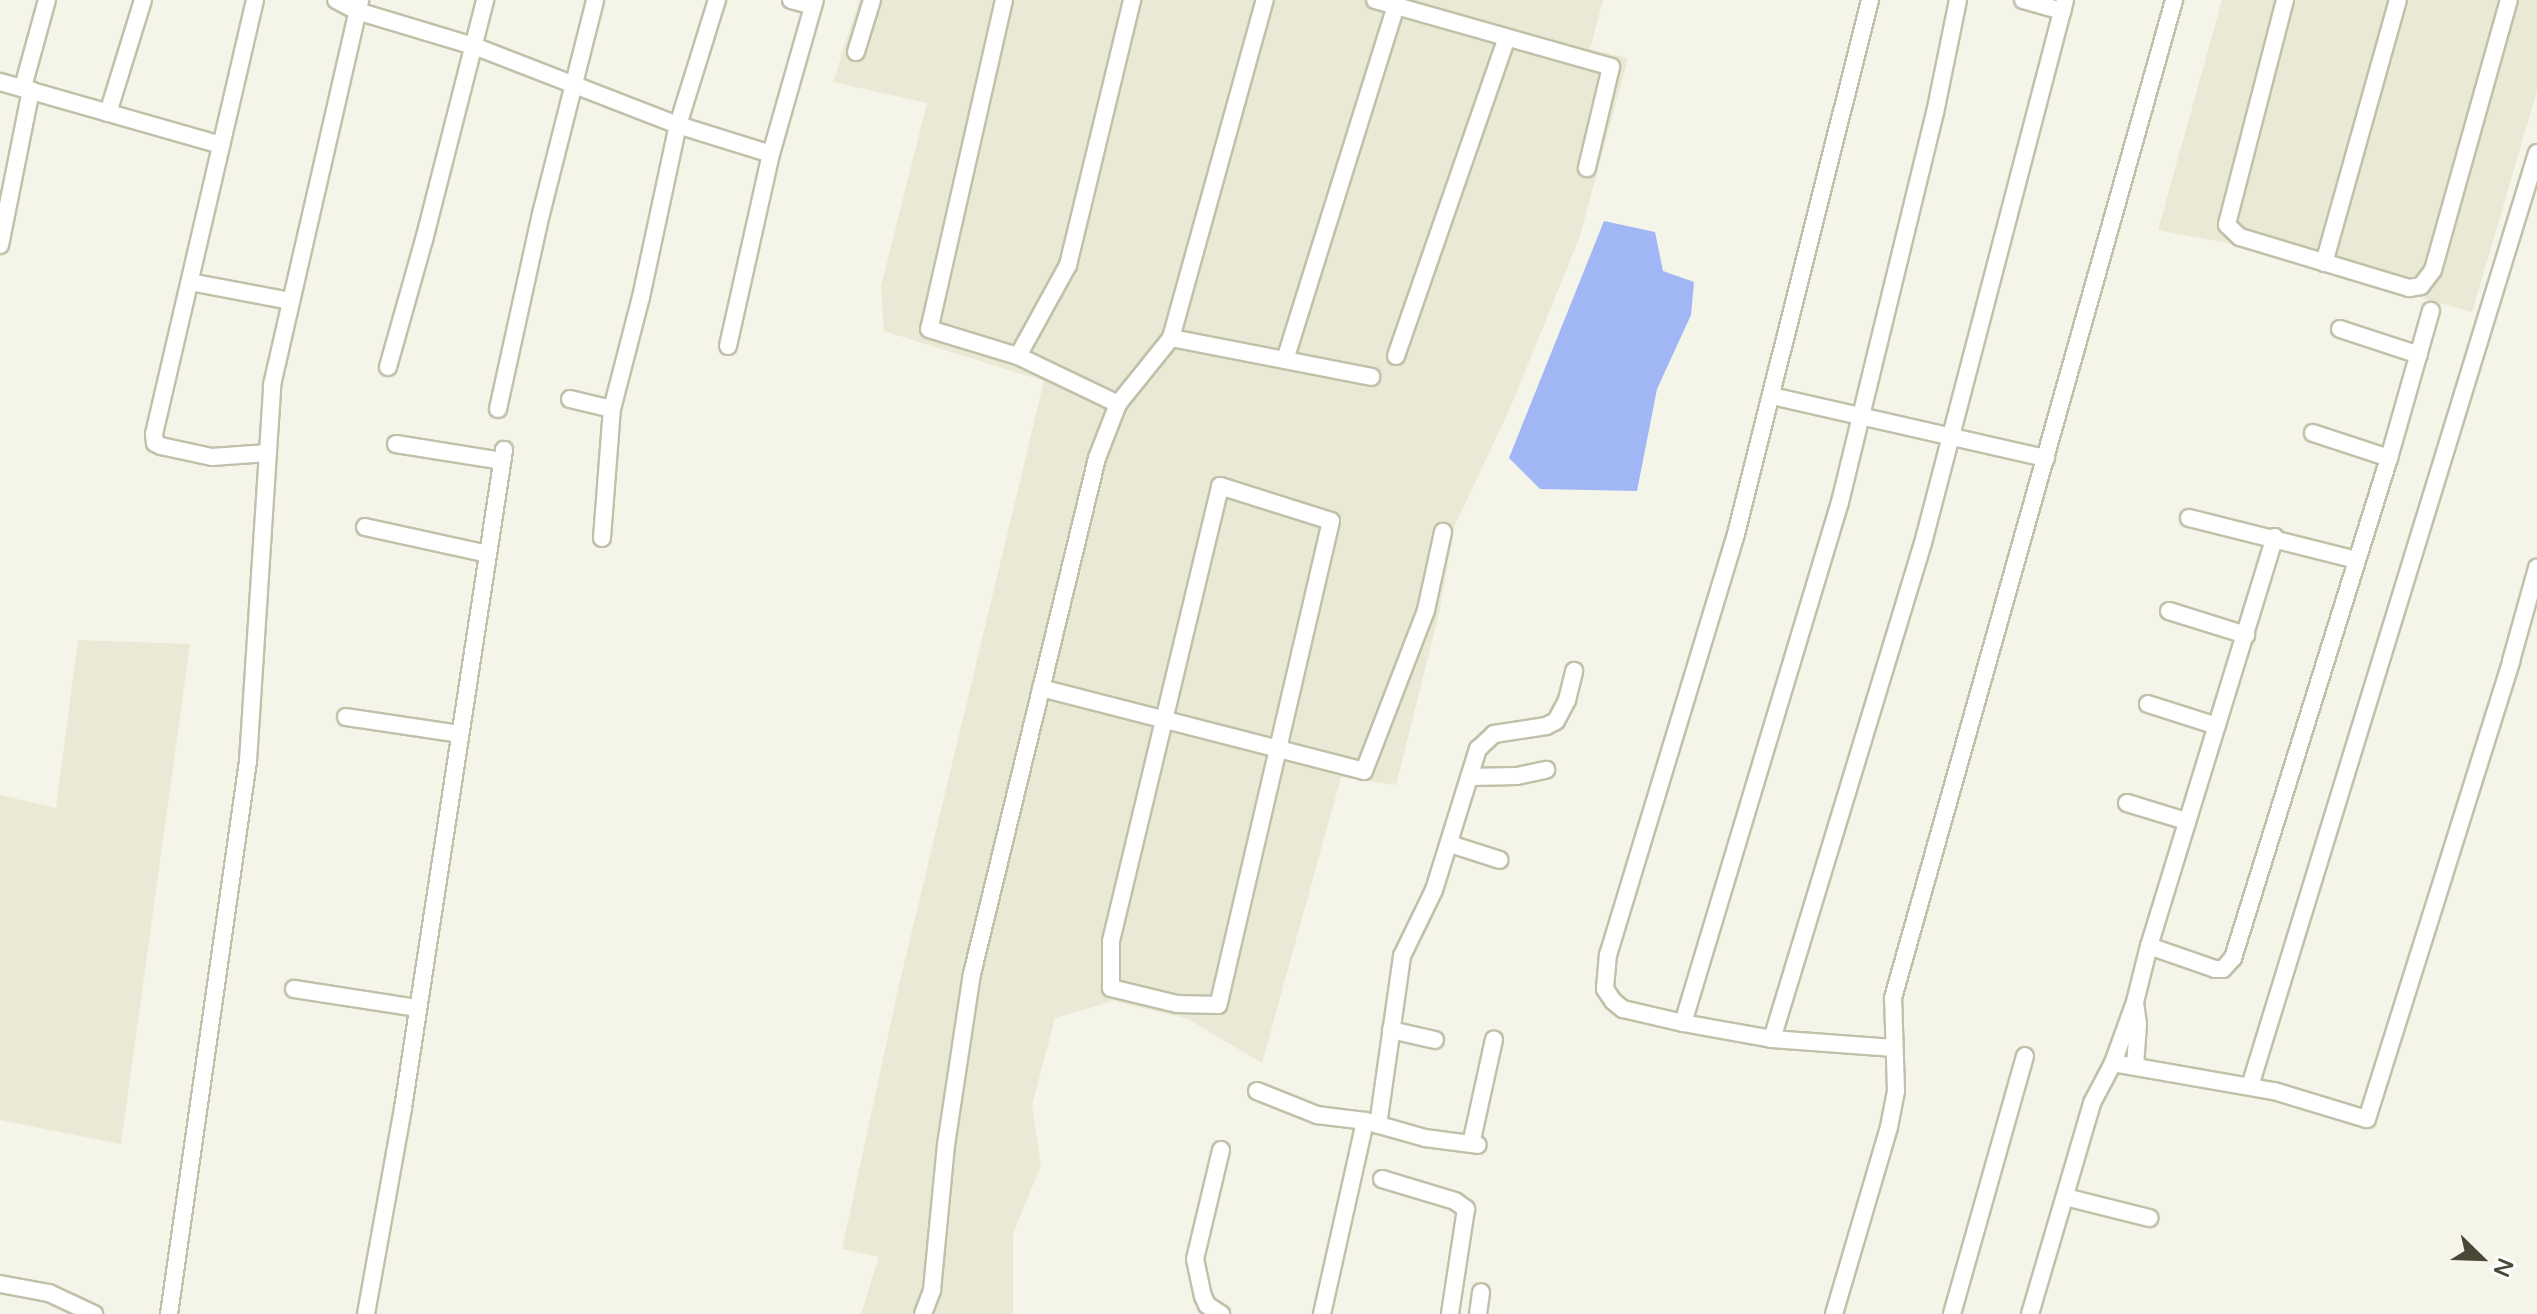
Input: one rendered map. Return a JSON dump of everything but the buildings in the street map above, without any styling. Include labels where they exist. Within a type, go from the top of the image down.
[{"type":"street","points":[[0,245],[27,89],[47,0]]},
{"type":"street","points":[[108,113],[143,0]]},
{"type":"street","points":[[255,0],[155,443],[212,457],[268,453]]},
{"type":"street","points":[[336,0],[474,46],[574,88],[678,125],[771,154]]},
{"type":"street","points":[[388,367],[485,0]]},
{"type":"street","points":[[498,409],[595,0]]},
{"type":"street","points":[[602,538],[612,409],[641,297],[678,125],[717,0]]},
{"type":"street","points":[[728,346],[771,154],[814,3],[791,0]]},
{"type":"street","points":[[856,52],[872,0]]},
{"type":"street","points":[[1004,0],[929,329],[1018,356],[1118,404]]},
{"type":"street","points":[[1018,356],[1068,265],[1132,0]]},
{"type":"street","points":[[923,1314],[932,1290],[946,1145],[972,974],[1097,458],[1118,404],[1171,338],[1265,0]]},
{"type":"street","points":[[1375,0],[1611,67],[1587,168]]},
{"type":"street","points":[[1870,0],[1736,534],[1661,771],[1605,972],[1605,989],[1623,1009],[1683,1023],[1772,1039],[1894,1048]]},
{"type":"street","points":[[1683,1023],[1759,763],[1805,624],[1861,414],[1935,113],[1958,0]]},
{"type":"street","points":[[1772,1039],[1923,543],[2064,5],[2023,0]]},
{"type":"street","points":[[1834,1314],[1889,1127],[1896,1091],[1893,998],[2174,0]]},
{"type":"street","points":[[2285,0],[2227,225],[2240,237],[2409,288],[2421,286],[2429,279],[2509,0]]},
{"type":"street","points":[[2324,263],[2398,0]]},
{"type":"street","points":[[169,1314],[248,761],[272,385],[359,6]]},
{"type":"street","points":[[1285,360],[1396,6]]},
{"type":"street","points":[[1396,356],[1507,38]]},
{"type":"street","points":[[0,82],[221,145]]},
{"type":"street","points":[[2250,1086],[2537,153]]},
{"type":"street","points":[[190,282],[291,301]]},
{"type":"street","points":[[2149,946],[2215,969],[2229,965],[2389,458],[2431,311]]},
{"type":"street","points":[[2340,329],[2419,355]]},
{"type":"street","points":[[1171,338],[1371,377]]},
{"type":"street","points":[[1772,396],[2046,458]]},
{"type":"street","points":[[570,399],[612,409]]},
{"type":"street","points":[[2313,433],[2389,458]]},
{"type":"street","points":[[366,1314],[503,455],[396,444]]},
{"type":"street","points":[[1220,486],[1331,521],[1277,748],[1218,1005],[1177,1004],[1111,988],[1111,941],[1220,486]]},
{"type":"street","points":[[2189,518],[2275,537],[2356,560]]},
{"type":"street","points":[[365,527],[488,554]]},
{"type":"street","points":[[1041,688],[1364,771],[1426,610],[1443,532]]},
{"type":"street","points":[[2030,1314],[2092,1103],[2113,1063],[2135,1002],[2186,821],[2275,537]]},
{"type":"street","points":[[2113,1063],[2250,1086],[2367,1119],[2503,690],[2537,568]]},
{"type":"street","points":[[2169,611],[2246,635]]},
{"type":"street","points":[[1322,1314],[1372,1123],[1402,956],[1434,890],[1470,777],[1485,739],[1556,721],[1567,700],[1574,671]]},
{"type":"street","points":[[2148,704],[2217,726]]},
{"type":"street","points":[[346,717],[460,734]]},
{"type":"street","points":[[1470,777],[1517,776],[1546,770]]},
{"type":"street","points":[[2127,803],[2186,821]]},
{"type":"street","points":[[1450,844],[1500,860]]},
{"type":"street","points":[[294,989],[417,1008]]},
{"type":"street","points":[[2135,1002],[2138,1024],[2135,1066]]},
{"type":"street","points":[[1391,1030],[1435,1040]]},
{"type":"street","points":[[1257,1091],[1317,1115],[1372,1123],[1425,1138],[1475,1144],[1494,1039]]},
{"type":"street","points":[[1952,1314],[2025,1056]]},
{"type":"street","points":[[1221,1150],[1195,1259],[1207,1305],[1221,1314]]},
{"type":"street","points":[[1382,1179],[1455,1201],[1466,1209],[1450,1314]]},
{"type":"street","points":[[2065,1197],[2149,1218]]},
{"type":"street","points":[[0,1284],[49,1293],[94,1314]]},
{"type":"street","points":[[1478,1314],[1481,1292]]},
{"type":"shaded area","points":[[859,0],[1603,0],[1590,49],[1628,58],[1580,236],[1511,406],[1455,525],[1439,613],[1396,785],[1341,777],[1262,1063],[1188,1019],[1113,1001],[1055,1018],[1032,1105],[1041,1166],[1013,1233],[1013,1314],[861,1314],[879,1257],[842,1249],[899,985],[1044,381],[884,331],[881,286],[927,103],[833,82]]},
{"type":"shaded area","points":[[2222,0],[2537,0],[2537,91],[2472,312],[2232,244],[2158,230]]},
{"type":"shaded area","points":[[78,640],[190,644],[121,1144],[0,1120],[0,795],[56,808]]},
{"type":"water","points":[[1604,221],[1655,232],[1663,271],[1694,282],[1691,315],[1657,389],[1637,491],[1540,489],[1509,458]]}]
